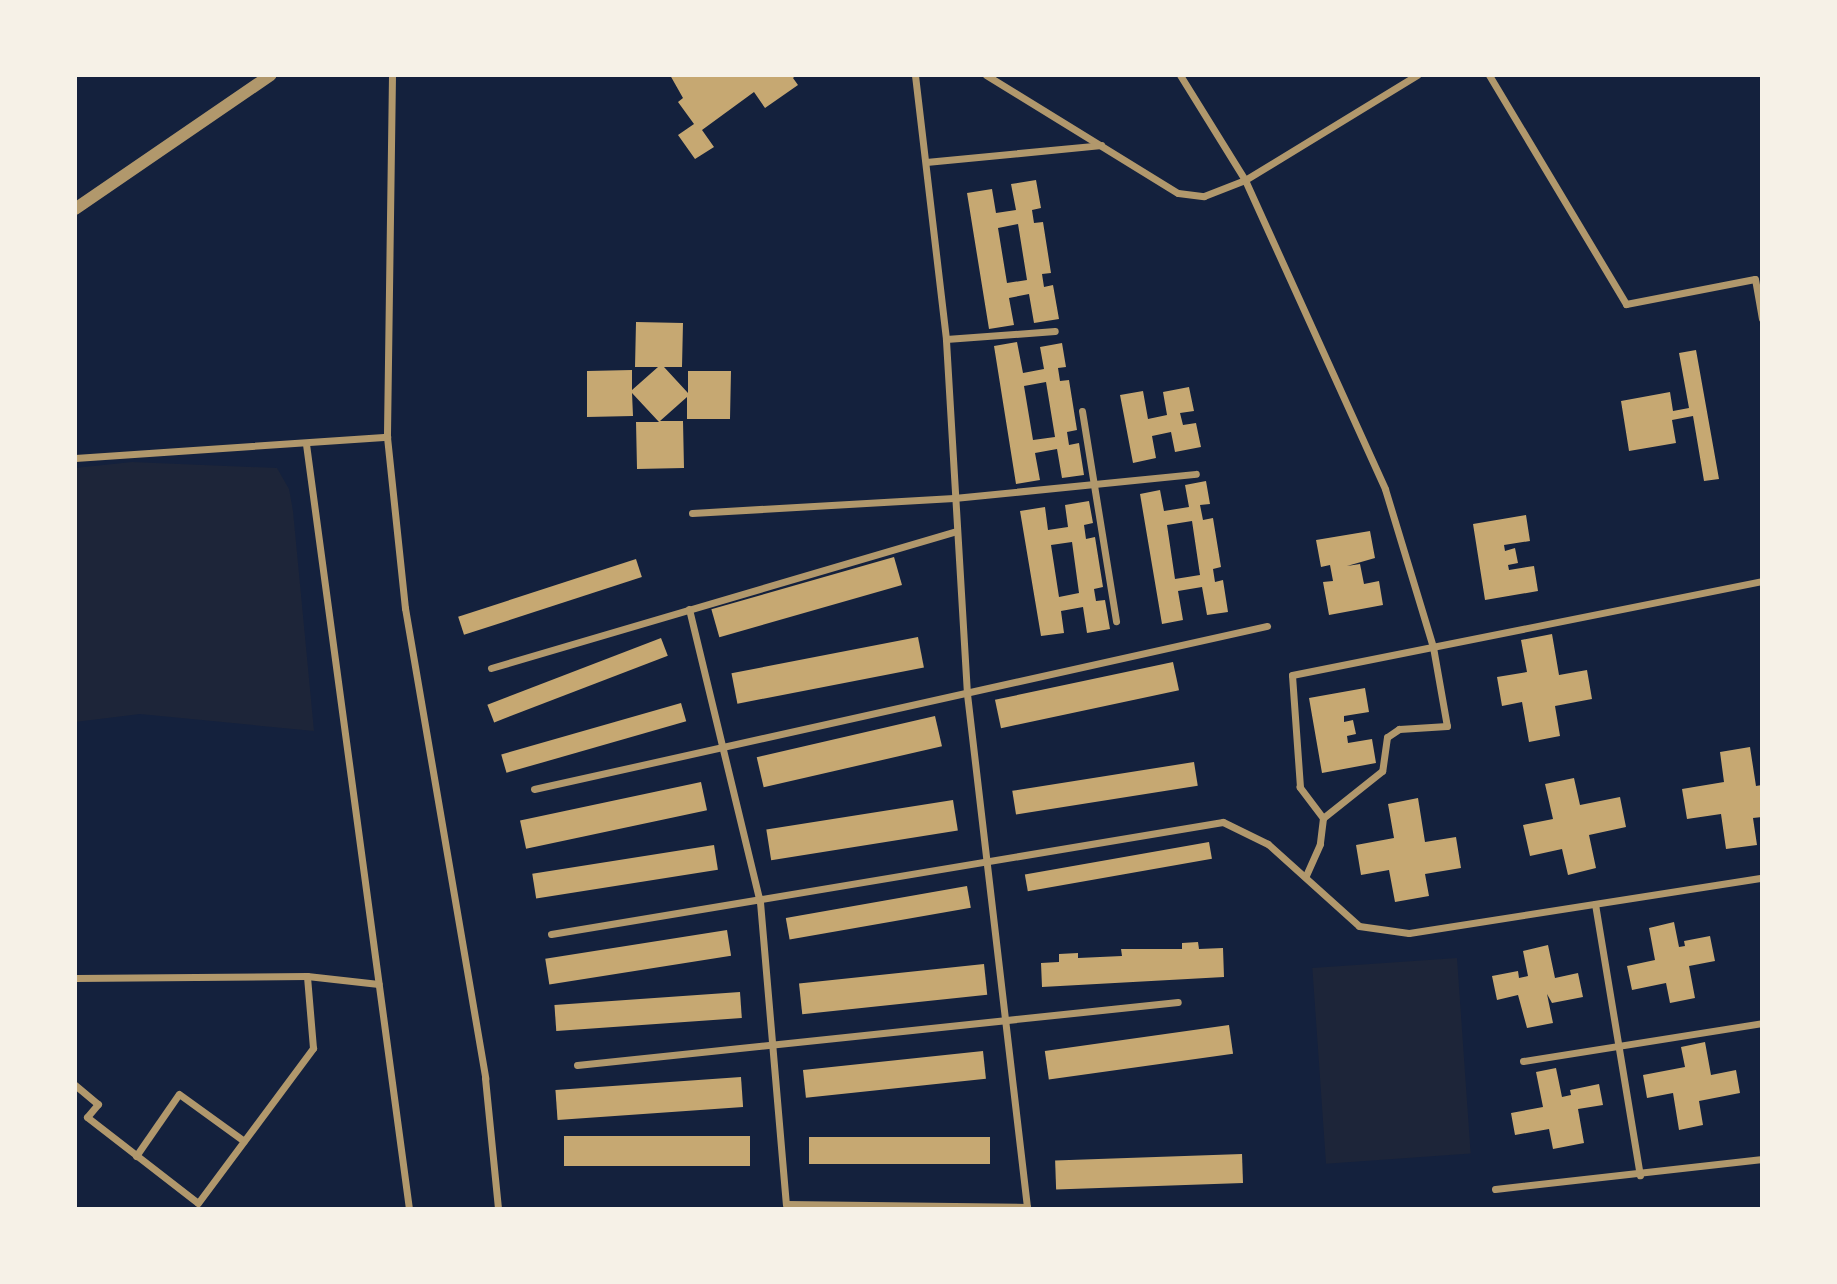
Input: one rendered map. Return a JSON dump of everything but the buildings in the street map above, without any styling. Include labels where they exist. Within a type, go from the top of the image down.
[{"type":"street","points":[[75,209],[271,75]]},
{"type":"street","points":[[392,75],[387,438],[405,608],[485,1078],[498,1209]]},
{"type":"street","points":[[689,609],[725,747],[760,902],[786,1204],[1027,1206],[1008,1021],[967,694],[946,339],[915,75]]},
{"type":"street","points":[[986,75],[1178,194],[1203,196],[1245,180],[1417,75]]},
{"type":"street","points":[[1180,75],[1245,180],[1385,489],[1433,647],[1447,726],[1399,729],[1387,737],[1382,771],[1323,818]]},
{"type":"street","points":[[1489,75],[1626,304],[1755,279],[1762,318]]},
{"type":"street","points":[[926,162],[1101,145]]},
{"type":"street","points":[[946,339],[1055,331]]},
{"type":"street","points":[[1082,411],[1116,621]]},
{"type":"street","points":[[75,458],[387,438]]},
{"type":"street","points":[[306,444],[409,1209]]},
{"type":"street","points":[[692,513],[954,498],[1196,474]]},
{"type":"street","points":[[491,667],[956,531]]},
{"type":"street","points":[[1305,877],[1320,844],[1323,818],[1300,787],[1292,676],[1762,581]]},
{"type":"street","points":[[534,789],[1266,626]]},
{"type":"street","points":[[551,934],[760,902],[988,860],[1223,822],[1268,844],[1359,926],[1409,933],[1762,878]]},
{"type":"street","points":[[1595,904],[1640,1175]]},
{"type":"street","points":[[75,978],[307,976],[379,984]]},
{"type":"street","points":[[77,1090],[98,1104],[86,1117],[198,1203],[313,1048],[307,976]]},
{"type":"street","points":[[577,1065],[771,1047],[1178,1002]]},
{"type":"street","points":[[1523,1061],[1762,1023]]},
{"type":"street","points":[[136,1156],[179,1094],[244,1141]]},
{"type":"street","points":[[1495,1189],[1640,1175],[1762,1159]]},
{"type":"shaded area","points":[[132,462],[277,468],[289,489],[293,511],[314,731],[140,714],[75,722],[75,468]]},
{"type":"shaded area","points":[[1457,958],[1471,1154],[1326,1164],[1312,968]]}]
